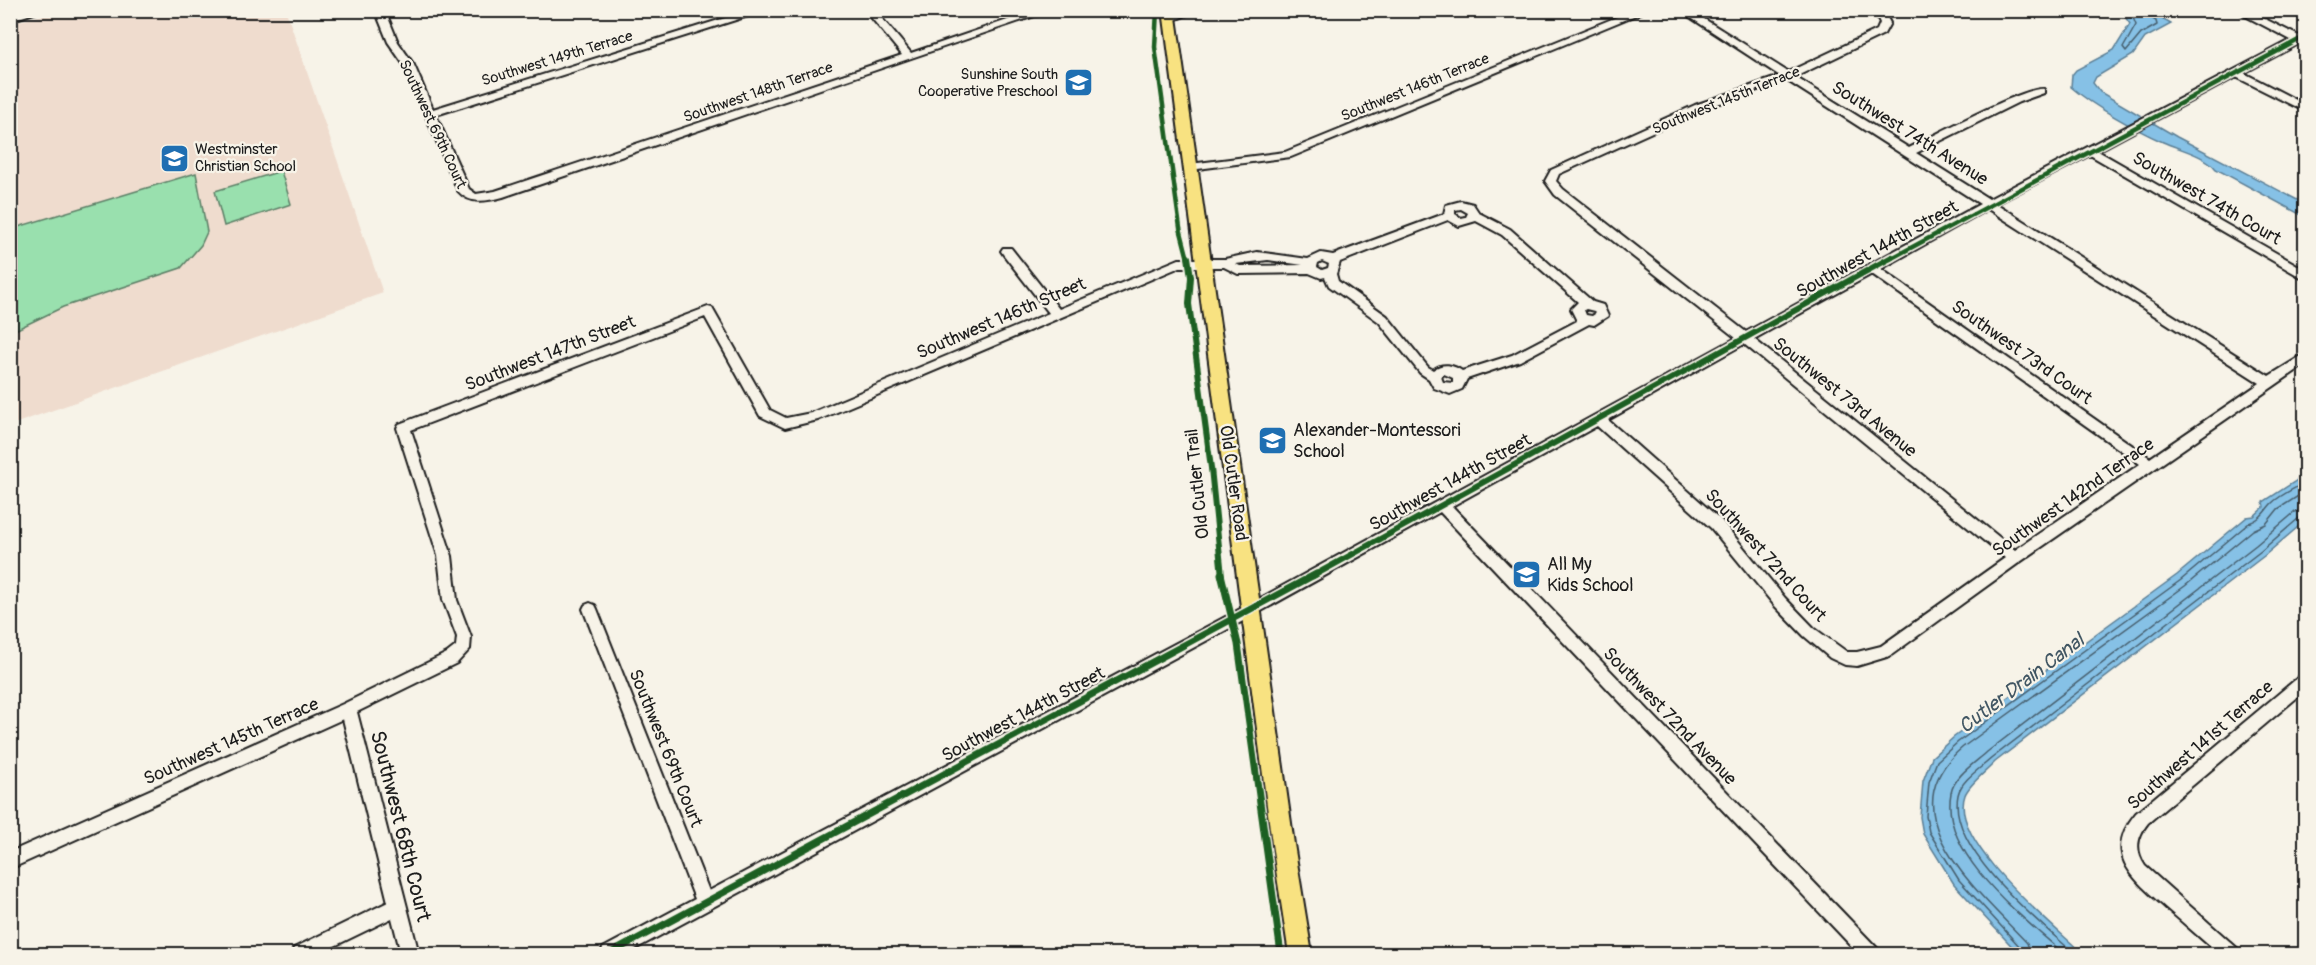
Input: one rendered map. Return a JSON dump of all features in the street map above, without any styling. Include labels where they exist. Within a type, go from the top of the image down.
[{"type":"main road","name":"Old Cutler Road","points":[[1169,15],[1205,263],[1283,844],[1301,954]]},
{"type":"street","points":[[10,18],[39,10]]},
{"type":"street","name":"Southwest 149th Terrace","points":[[430,113],[763,10]]},
{"type":"street","points":[[870,10],[909,57]]},
{"type":"street","name":"Southwest 148th Terrace","points":[[477,198],[499,194],[1048,10]]},
{"type":"street","points":[[1169,15],[1195,10]]},
{"type":"street","name":"Southwest 146th Terrace","points":[[1190,167],[1287,155],[1644,10]]},
{"type":"street","name":"Southwest 74th Avenue","points":[[1683,10],[2270,383]]},
{"type":"street","points":[[2238,10],[2302,38]]},
{"type":"street","name":"Southwest 69th Court","points":[[380,11],[393,42],[409,65],[464,191],[469,196],[477,198]]},
{"type":"street","name":"Southwest 145th Terrace","points":[[1555,172],[1699,107],[1786,77],[1878,35],[1884,26],[1880,14]]},
{"type":"street","name":"Southwest 144th Street","points":[[609,954],[1251,610],[1989,204],[2302,38]]},
{"type":"street","points":[[2236,73],[2306,109]]},
{"type":"street","points":[[1908,153],[2015,100],[2040,91]]},
{"type":"street","name":"Southwest 74th Court","points":[[2091,151],[2306,276]]},
{"type":"street","name":"Southwest 73rd Avenue","points":[[1555,172],[1551,174],[1550,181],[1559,192],[2015,558]]},
{"type":"street","points":[[1474,215],[1500,228],[1588,304],[1581,305],[1577,309],[1579,315],[1586,320],[1516,357],[1460,377],[1458,386],[1450,389],[1438,385],[1434,376],[1424,370],[1386,321],[1333,283],[1331,267],[1449,216],[1464,222],[1471,220],[1474,215]]},
{"type":"street","points":[[1007,251],[1057,314]]},
{"type":"street","name":"Southwest 146th Street","points":[[708,311],[765,413],[785,423],[813,417],[1179,263],[1226,263],[1238,270],[1279,271],[1311,266],[1314,259],[1321,257],[1331,267]]},
{"type":"street","name":"Southwest 73rd Court","points":[[1873,269],[2151,465]]},
{"type":"street","name":"Southwest 147th Street","points":[[463,649],[464,637],[450,600],[445,556],[404,428],[708,311]]},
{"type":"street","name":"Southwest 142nd Terrace","points":[[1857,659],[1885,651],[2015,558],[2306,357]]},
{"type":"street","name":"Southwest 72nd Court","points":[[1598,418],[1716,524],[1780,602],[1809,632],[1835,653],[1845,658],[1857,659]]},
{"type":"street","name":"Southwest 72nd Avenue","points":[[1441,504],[1871,954]]},
{"type":"street","name":"Southwest 69th Court","points":[[590,609],[705,902]]},
{"type":"street","name":"Southwest 145th Terrace","points":[[10,861],[348,709],[452,658],[463,649]]},
{"type":"street","name":"Southwest 141st Terrace","points":[[2231,954],[2139,872],[2131,859],[2128,844],[2132,830],[2142,818],[2306,680]]},
{"type":"street","name":"Southwest 68th Court","points":[[348,709],[410,954]]},
{"type":"street","points":[[300,954],[398,906]]},
{"type":"shaded area","name":"Westminster Christian School","points":[[60,11],[286,11],[383,293],[11,425],[11,23]]},
{"type":"green space","points":[[281,171],[291,204],[224,226],[215,191]]},
{"type":"green space","points":[[196,173],[207,232],[201,245],[181,268],[63,307],[11,332],[11,229]]},
{"type":"water","points":[[2121,11],[2148,11],[2171,24],[2145,38],[2133,55],[2096,77],[2093,83],[2100,92],[2177,137],[2305,204],[2305,217],[2216,169],[2199,156],[2163,142],[2128,124],[2071,87],[2072,75],[2076,70],[2114,50],[2130,24]]},
{"type":"water","points":[[2305,475],[2305,521],[2264,556],[1995,762],[1967,791],[1964,814],[1972,835],[1987,858],[2028,903],[2083,954],[2019,954],[1954,884],[1923,834],[1920,817],[1923,781],[1932,757],[1954,737],[2177,575],[2247,517],[2254,516],[2264,507],[2263,502]]},
{"type":"cycle path","name":"Old Cutler Trail","points":[[1157,10],[1155,47],[1180,228],[1191,277],[1189,304],[1211,468],[1222,580],[1238,644],[1281,954]]},
{"type":"cycle path","points":[[609,954],[1251,610],[1989,204],[2306,36]]},
{"type":"place","name":"Sunshine South Cooperative Preschool","points":[[1079,83]]},
{"type":"place","name":"Westminster Christian School","points":[[174,158]]},
{"type":"place","name":"Alexander-Montessori School","points":[[1272,440]]},
{"type":"place","name":"All My Kids School","points":[[1526,574]]},
{"type":"water label","name":"Cutler Drain Canal","points":[[2021,683]]}]
